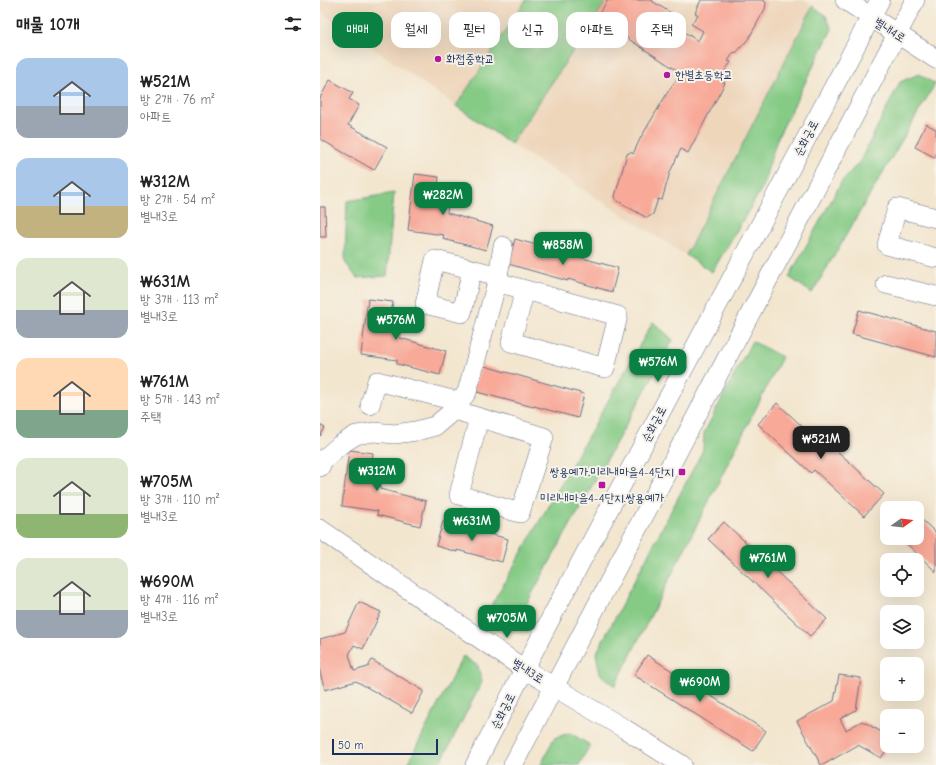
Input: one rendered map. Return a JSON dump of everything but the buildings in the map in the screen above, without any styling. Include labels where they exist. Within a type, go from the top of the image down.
[{"type":"street","name":"별내4로","points":[[845,0],[936,59]]},
{"type":"street","name":"순화궁로","points":[[475,765],[524,669],[880,0]]},
{"type":"street","points":[[513,765],[916,0]]},
{"type":"street","points":[[936,218],[897,208],[886,245],[936,258]]},
{"type":"street","points":[[320,467],[324,459],[340,445],[356,435],[374,432],[395,434],[416,432],[435,426],[457,406],[467,392],[498,279],[503,246]]},
{"type":"street","points":[[472,269],[525,290],[618,316],[605,368],[511,342],[525,290]]},
{"type":"street","points":[[886,284],[936,296]]},
{"type":"street","points":[[370,405],[377,381],[457,406],[479,418],[544,437],[520,513],[459,495],[479,418]]},
{"type":"street","name":"별내3로","points":[[320,529],[524,669],[682,765]]},
{"type":"shaded area","points":[[320,0],[526,0],[518,12],[508,12],[508,27],[500,39],[500,12],[449,12],[449,48],[494,48],[456,106],[373,48],[383,48],[383,12],[332,12],[332,19],[320,11]]},
{"type":"shaded area","name":"한별초등학교","points":[[607,0],[804,0],[813,6],[686,255],[511,144],[575,48],[628,48],[628,12],[599,12]]},
{"type":"green space","points":[[526,0],[607,0],[599,12],[566,12],[566,48],[575,48],[511,144],[456,106],[494,48],[500,48],[500,39],[508,27],[508,48],[558,48],[558,12],[518,12]]},
{"type":"green space","points":[[813,6],[826,16],[832,29],[777,139],[762,188],[712,272],[686,255]]},
{"type":"green space","points":[[919,74],[935,84],[812,293],[789,277],[842,181],[860,161],[900,82]]},
{"type":"green space","points":[[394,193],[387,276],[357,278],[345,262],[347,201]]},
{"type":"green space","points":[[653,322],[673,340],[522,612],[504,617],[490,608]]},
{"type":"green space","points":[[752,341],[782,357],[615,686],[600,674],[596,654],[703,450],[704,433]]},
{"type":"green space","points":[[463,656],[478,666],[482,682],[443,758],[437,765],[407,765]]},
{"type":"green space","points":[[570,733],[590,745],[579,765],[541,765],[554,738]]},
{"type":"place","name":"화접중학교","points":[[438,59]]},
{"type":"place","name":"한별초등학교","points":[[667,75]]},
{"type":"place","name":"쌍용예가.미리내마을4-4단지","points":[[682,472]]},
{"type":"place","name":"미리내마을4-4단지.쌍용예가","points":[[602,485]]}]
